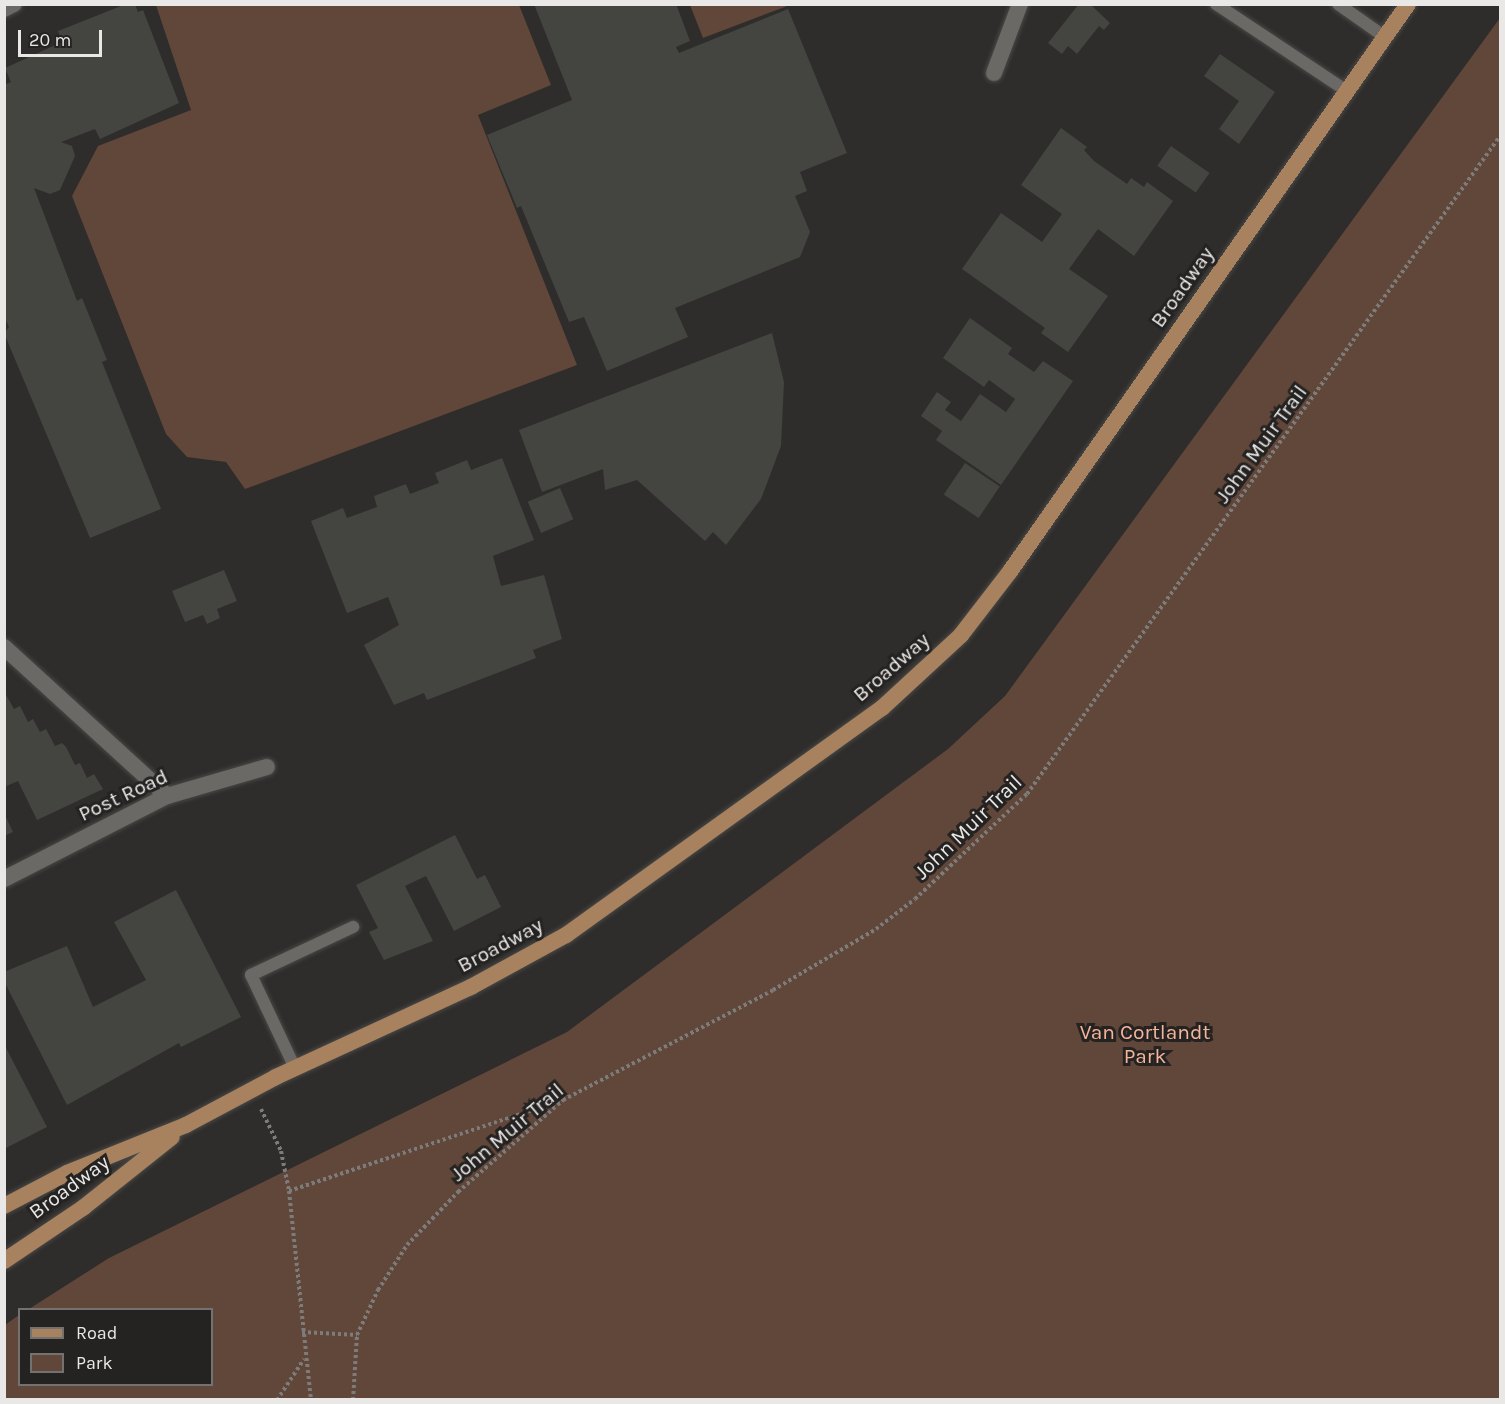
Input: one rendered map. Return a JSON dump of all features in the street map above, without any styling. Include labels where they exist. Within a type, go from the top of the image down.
[{"type":"main road","name":"Broadway","points":[[4,1206],[67,1173],[186,1125],[295,1068],[471,987],[566,935],[882,708],[962,635],[1408,4]]},
{"type":"main road","name":"Broadway","points":[[4,1261],[84,1207],[186,1125]]},
{"type":"street","points":[[4,9],[14,4]]},
{"type":"street","points":[[994,73],[1020,4]]},
{"type":"street","points":[[6,651],[166,796]]},
{"type":"street","name":"Post Road","points":[[4,879],[166,796],[267,766]]},
{"type":"lane","points":[[1216,4],[1347,91]]},
{"type":"lane","points":[[1338,4],[1385,37]]},
{"type":"lane","points":[[295,1068],[251,975],[353,927]]},
{"type":"path","name":"John Muir Trail","points":[[353,1400],[357,1335],[378,1290],[406,1245],[458,1192],[562,1100],[773,990],[876,929],[915,899],[1027,794],[1500,136]]},
{"type":"path","points":[[252,1089],[281,1151],[289,1191],[304,1358],[311,1400]]},
{"type":"path","points":[[289,1191],[562,1100]]},
{"type":"path","points":[[302,1332],[357,1335]]},
{"type":"path","points":[[277,1400],[304,1358]]},
{"type":"green space","points":[[156,5],[519,5],[551,85],[478,115],[577,365],[245,489],[226,462],[187,457],[166,434],[72,196],[98,146],[191,110]]},
{"type":"green space","points":[[690,5],[790,5],[703,38]]},
{"type":"green space","name":"Van Cortlandt Park","points":[[1500,18],[1500,1399],[5,1399],[5,1325],[18,1316],[18,1386],[213,1386],[213,1308],[31,1308],[109,1258],[567,1032],[948,749],[1005,696]]},
{"type":"building","points":[[126,4],[135,4],[138,12],[143,10],[179,103],[100,139],[95,129],[61,142],[72,146],[75,156],[60,190],[50,194],[34,188],[77,301],[82,298],[107,360],[102,362],[161,509],[90,538],[4,333],[9,327],[4,316],[4,85],[11,82],[5,68],[62,42],[58,31]]},
{"type":"building","points":[[534,4],[676,4],[690,41],[676,47],[679,53],[788,9],[847,153],[800,172],[807,191],[795,196],[810,232],[800,257],[675,308],[688,337],[607,371],[584,317],[569,322],[521,206],[517,208],[487,135],[572,100]]},
{"type":"building","points":[[1079,4],[1090,4],[1110,23],[1104,30],[1099,26],[1077,54],[1068,46],[1062,54],[1048,43]]},
{"type":"building","points":[[1220,54],[1275,92],[1239,144],[1219,129],[1239,101],[1204,76]]},
{"type":"building","points":[[1061,128],[1087,147],[1084,150],[1094,161],[1127,184],[1131,178],[1144,187],[1147,182],[1173,201],[1134,256],[1098,229],[1069,269],[1108,296],[1068,352],[1041,333],[1045,328],[962,269],[1001,213],[1042,242],[1062,214],[1021,185]]},
{"type":"building","points":[[1171,146],[1210,173],[1196,193],[1157,166]]},
{"type":"building","points":[[970,318],[1012,348],[1008,354],[1034,372],[1043,361],[1073,381],[1001,485],[936,440],[942,431],[921,416],[937,392],[951,402],[945,410],[961,421],[980,394],[1006,412],[1015,399],[989,380],[984,387],[943,358]]},
{"type":"building","points":[[772,333],[784,382],[781,446],[761,499],[726,545],[713,532],[705,541],[637,480],[605,490],[603,469],[542,492],[519,430]]},
{"type":"building","points":[[502,458],[534,540],[493,556],[501,586],[544,575],[562,639],[533,650],[536,658],[427,700],[424,693],[394,705],[364,645],[399,625],[388,597],[347,613],[311,521],[343,508],[347,518],[377,507],[374,496],[406,484],[410,494],[439,483],[435,473],[467,460],[471,470]]},
{"type":"building","points":[[965,463],[1000,486],[979,518],[944,495]]},
{"type":"building","points":[[560,488],[573,519],[541,533],[528,502]]},
{"type":"building","points":[[224,570],[237,601],[217,609],[220,618],[207,624],[203,615],[185,622],[172,591]]},
{"type":"building","points":[[4,691],[14,709],[20,706],[28,722],[33,719],[40,732],[46,729],[55,746],[62,743],[75,765],[80,763],[87,778],[94,774],[103,789],[37,820],[18,781],[4,787]]},
{"type":"building","points":[[4,813],[13,832],[4,836]]},
{"type":"building","points":[[455,835],[477,879],[485,875],[501,907],[454,931],[426,876],[405,886],[433,941],[384,960],[369,932],[378,928],[356,885]]},
{"type":"building","points":[[176,890],[241,1017],[181,1047],[179,1043],[67,1105],[4,981],[4,972],[67,946],[93,1007],[146,980],[114,922]]},
{"type":"building","points":[[4,1044],[47,1127],[4,1149]]}]
